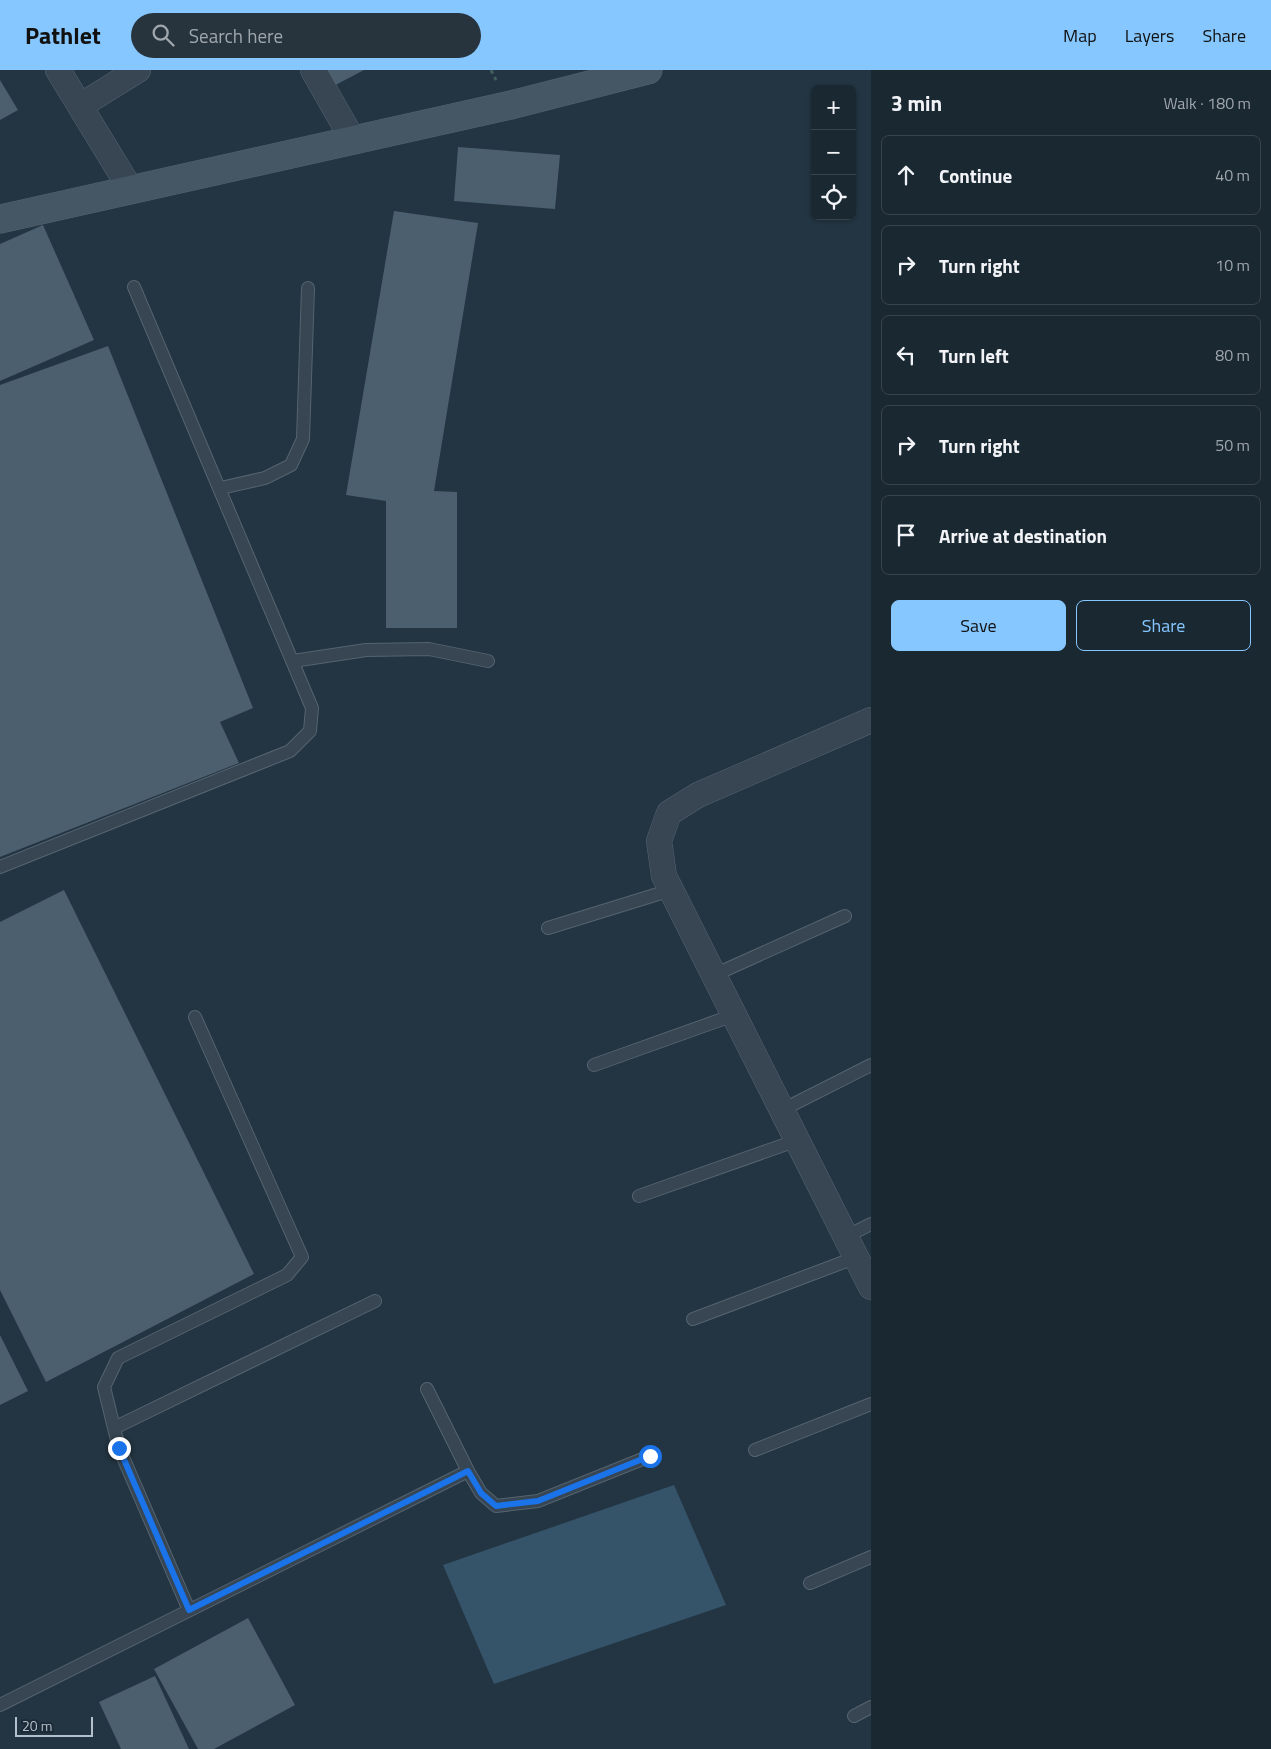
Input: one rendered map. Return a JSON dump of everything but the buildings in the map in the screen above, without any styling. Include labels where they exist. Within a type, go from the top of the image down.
[{"type":"street","points":[[58,70],[130,190]]},
{"type":"street","points":[[80,106],[138,70]]},
{"type":"street","points":[[313,70],[353,140]]},
{"type":"street","points":[[0,219],[511,105],[648,70]]},
{"type":"street","points":[[871,720],[698,795],[669,813],[660,842],[664,876],[871,1286]]},
{"type":"lane","points":[[0,866],[290,751],[310,731],[312,708],[221,488],[134,287]]},
{"type":"lane","points":[[221,488],[265,478],[291,465],[303,439],[308,288]]},
{"type":"lane","points":[[293,661],[366,650],[429,649],[488,661]]},
{"type":"lane","points":[[548,928],[671,890]]},
{"type":"lane","points":[[714,976],[845,916]]},
{"type":"lane","points":[[594,1065],[734,1016]]},
{"type":"lane","points":[[189,1610],[119,1448],[104,1387],[118,1358],[287,1275],[302,1257],[195,1017]]},
{"type":"lane","points":[[782,1110],[871,1065]]},
{"type":"lane","points":[[639,1196],[798,1140]]},
{"type":"lane","points":[[693,1319],[852,1247],[871,1224]]},
{"type":"lane","points":[[114,1428],[375,1301]]},
{"type":"lane","points":[[427,1389],[468,1471],[481,1493],[496,1506],[538,1501],[650,1456]]},
{"type":"lane","points":[[755,1450],[871,1404]]},
{"type":"lane","points":[[0,1705],[468,1471]]},
{"type":"lane","points":[[810,1583],[871,1557]]},
{"type":"lane","points":[[854,1716],[871,1708]]},
{"type":"water","points":[[674,1485],[726,1605],[494,1684],[443,1565]]},
{"type":"route","points":[[119,1448],[189,1610],[468,1471],[481,1493],[496,1506],[538,1501],[650,1456]]}]
